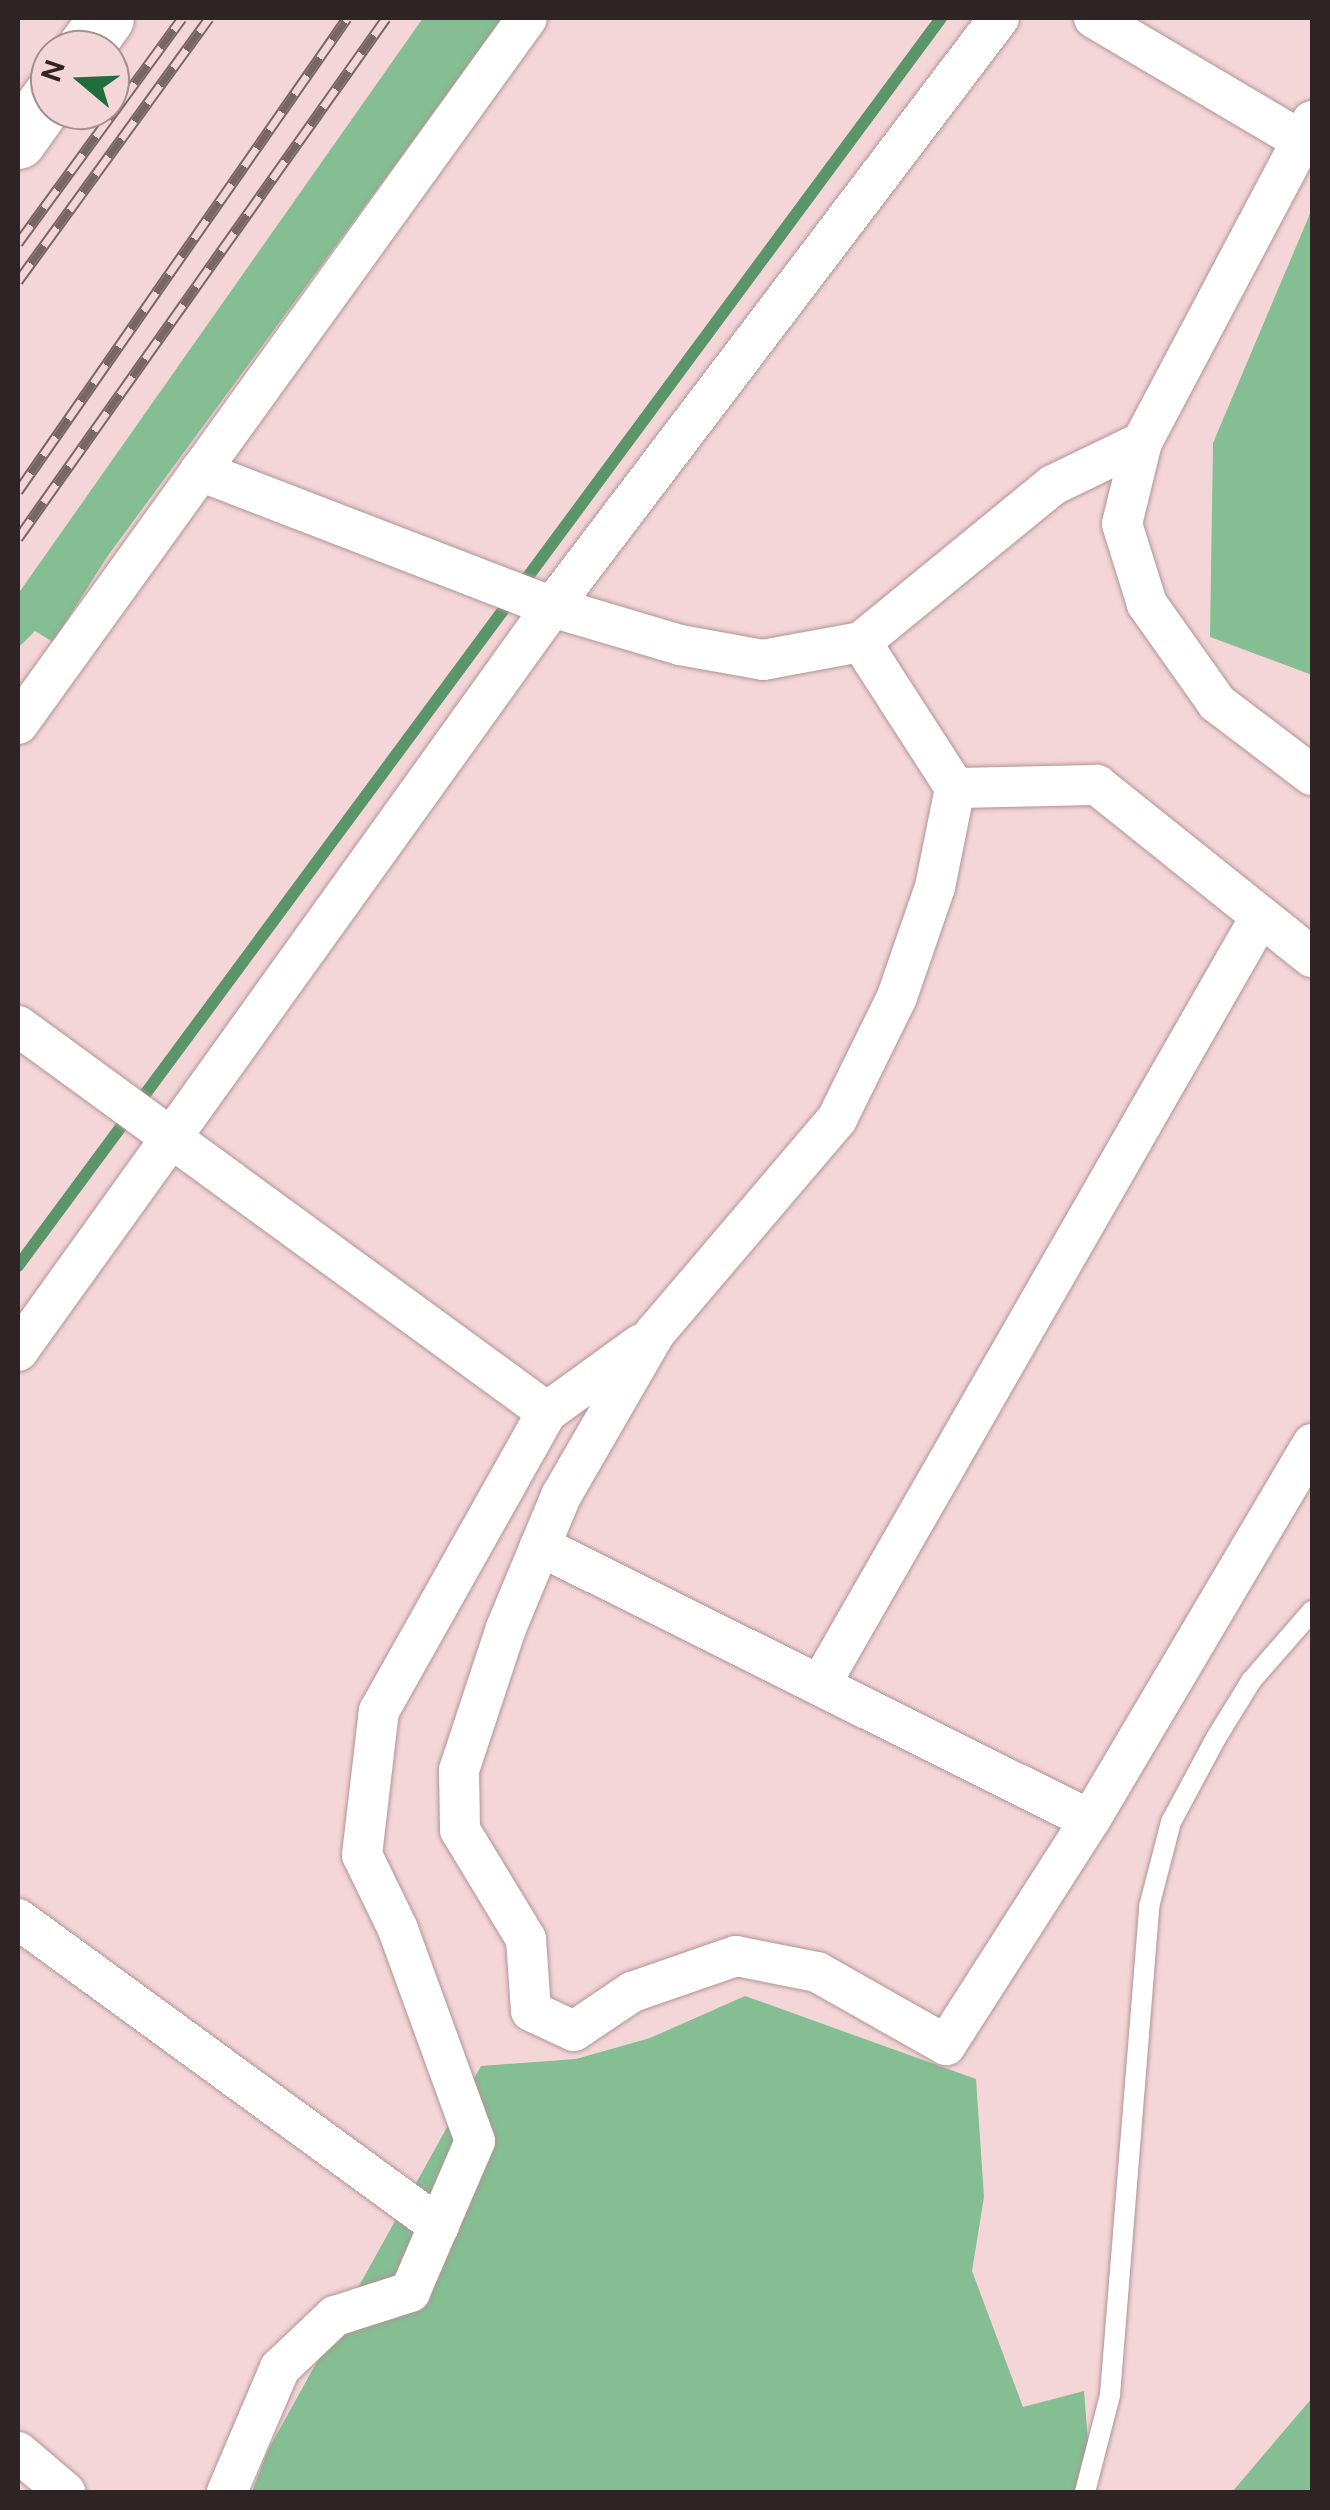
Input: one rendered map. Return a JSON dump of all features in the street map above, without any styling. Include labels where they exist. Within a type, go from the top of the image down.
[{"type":"street","points":[[18,724],[527,18]]},
{"type":"street","points":[[18,1350],[552,607],[999,18]]},
{"type":"street","points":[[1094,18],[1306,130],[1142,442],[1122,524],[1147,604],[1217,702],[1312,774]]},
{"type":"street","points":[[200,470],[552,607],[680,645],[763,660],[861,642],[1053,485],[1142,442]]},
{"type":"street","points":[[861,642],[955,788],[935,887],[897,997],[837,1119],[655,1334],[560,1496],[540,1546],[460,1770],[460,1830],[526,1939],[531,2011],[574,2031],[632,1992],[736,1956],[817,1972],[946,2046],[1090,1820],[1312,1444]]},
{"type":"street","points":[[955,788],[1097,785],[1312,957]]},
{"type":"street","points":[[820,1685],[1261,916]]},
{"type":"street","points":[[18,1026],[547,1412]]},
{"type":"street","points":[[227,2492],[280,2368],[335,2316],[410,2292],[475,2142],[398,1929],[362,1856],[379,1712],[547,1412],[655,1334]]},
{"type":"street","points":[[540,1546],[1090,1820]]},
{"type":"street","points":[[18,1919],[438,2226]]},
{"type":"street","points":[[18,2452],[65,2492]]},
{"type":"lane","points":[[1085,2492],[1110,2394],[1149,1907],[1171,1822],[1216,1738],[1250,1681],[1312,1611]]},
{"type":"green space","points":[[423,18],[503,18],[107,557],[53,642],[35,631],[18,648],[18,594]]},
{"type":"green space","points":[[1312,209],[1312,675],[1210,637],[1213,443]]},
{"type":"green space","points":[[745,1996],[976,2079],[984,2197],[972,2271],[1023,2407],[1084,2391],[1092,2492],[252,2492],[268,2450],[481,2066],[576,2059],[650,2038]]},
{"type":"green space","points":[[1312,2398],[1312,2492],[1232,2492]]},
{"type":"waterway","points":[[18,1266],[941,18]]},
{"type":"railway","points":[[18,243],[182,18]]},
{"type":"railway","points":[[18,281],[209,18]]},
{"type":"railway","points":[[18,491],[347,18]]},
{"type":"railway","points":[[18,538],[386,18]]}]
